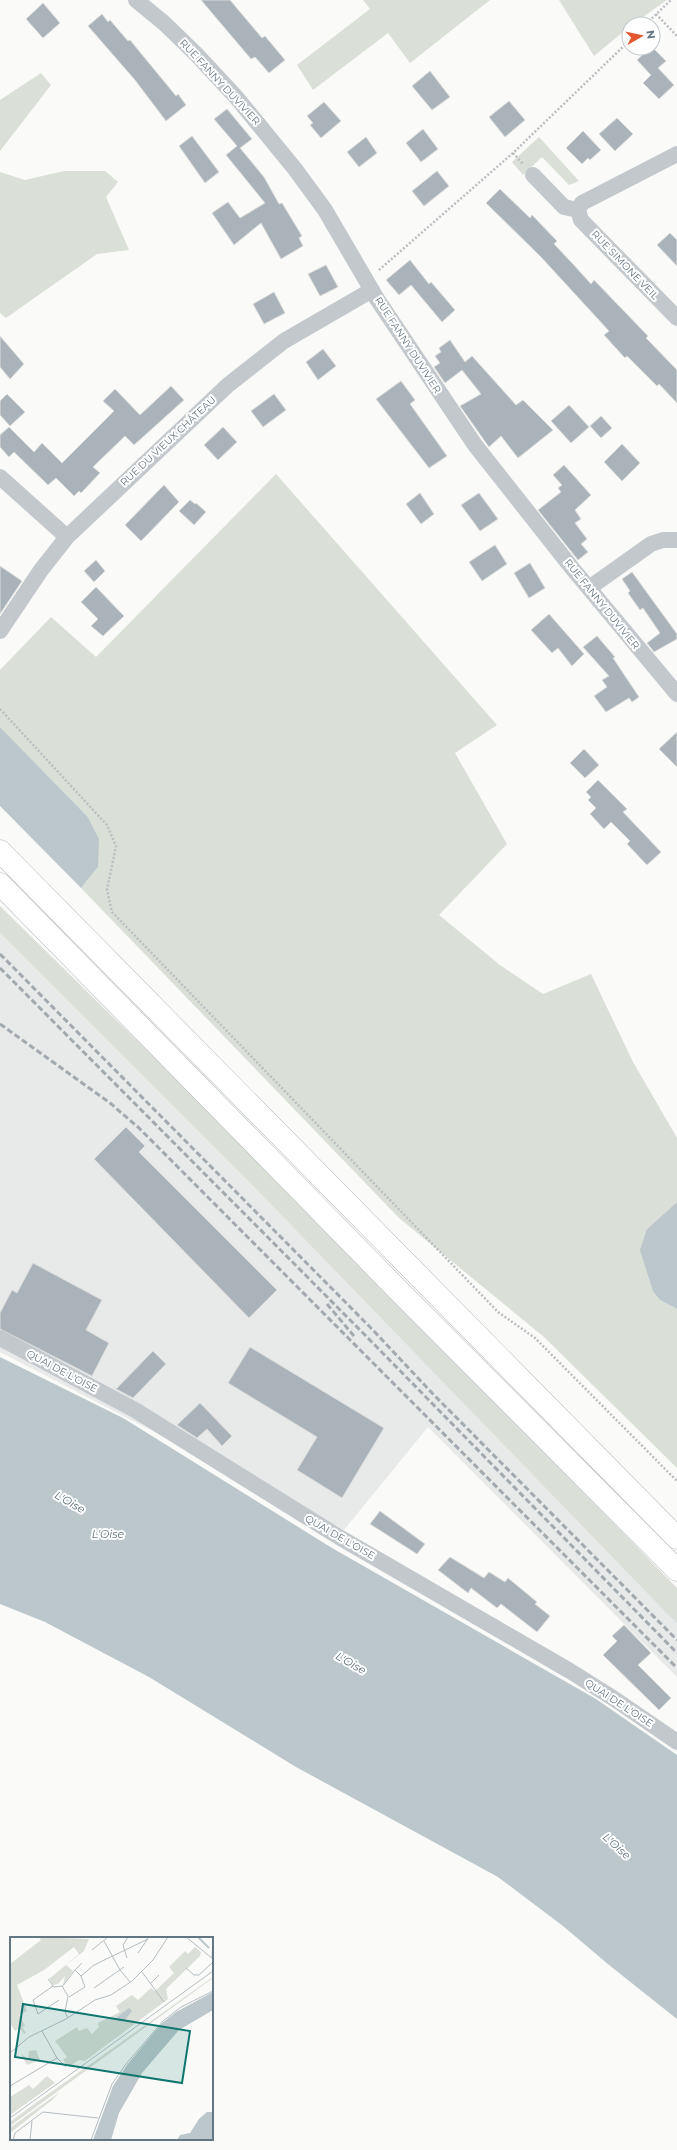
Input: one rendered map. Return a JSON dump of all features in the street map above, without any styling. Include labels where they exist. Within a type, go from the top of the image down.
[{"type":"highway","points":[[0,851],[677,1538]]},
{"type":"highway","points":[[0,884],[406,1298],[677,1570]]},
{"type":"street","name":"RUE FANNY DUVIVIER","points":[[136,0],[190,48],[268,134],[325,210],[369,286],[475,445],[589,588],[677,694]]},
{"type":"street","points":[[533,175],[564,207],[578,210],[582,203],[677,154]]},
{"type":"street","name":"RUE SIMONE VEIL","points":[[578,210],[581,220],[677,318]]},
{"type":"street","name":"RUE DU VIEUX CHÂTEAU","points":[[0,630],[41,570],[67,537],[228,385],[265,354],[369,286]]},
{"type":"street","points":[[0,477],[67,537]]},
{"type":"street","points":[[589,588],[651,544],[663,540],[677,540]]},
{"type":"street","name":"QUAI DE L'OISE","points":[[0,1338],[135,1410],[339,1537],[576,1675],[613,1698],[677,1742]]},
{"type":"path","points":[[671,0],[656,14],[677,36]]},
{"type":"path","points":[[369,286],[513,153],[621,48]]},
{"type":"path","points":[[0,709],[107,825],[116,846],[107,890],[112,912],[498,1312],[535,1338],[677,1481]]},
{"type":"shaded area","points":[[363,0],[490,0],[410,63],[388,33],[313,90],[297,65],[370,9]]},
{"type":"shaded area","points":[[559,0],[667,0],[644,16],[621,16],[621,34],[594,56]]},
{"type":"shaded area","points":[[41,73],[51,85],[0,151],[0,100]]},
{"type":"shaded area","points":[[539,137],[579,181],[569,185],[542,157],[523,175],[512,162]]},
{"type":"shaded area","points":[[64,171],[105,171],[118,182],[106,197],[129,250],[97,254],[6,318],[0,313],[0,172],[25,180]]},
{"type":"shaded area","points":[[276,474],[497,725],[455,753],[507,844],[439,915],[500,965],[543,994],[591,974],[633,1062],[677,1138],[677,1202],[647,1229],[660,1300],[677,1309],[677,1468],[544,1337],[399,1218],[81,888],[98,867],[87,816],[0,727],[0,670],[51,617],[96,657]]},
{"type":"shaded area","points":[[0,906],[277,1178],[677,1588],[677,1624],[260,1193],[0,933]]},
{"type":"shaded area","points":[[0,933],[260,1193],[677,1624],[677,1677],[428,1427],[344,1530],[0,1352]]},
{"type":"water","points":[[0,727],[87,816],[99,839],[98,867],[81,888],[0,806]]},
{"type":"water","points":[[677,1202],[677,1309],[660,1300],[653,1291],[640,1250],[647,1229]]},
{"type":"water","name":"L’Oise","points":[[0,1357],[123,1418],[332,1548],[596,1699],[677,1755],[677,2019],[563,1926],[498,1877],[296,1767],[149,1677],[45,1622],[0,1604]]},
{"type":"building","points":[[201,0],[230,0],[262,38],[265,36],[285,60],[269,73],[255,57],[251,59]]},
{"type":"building","points":[[43,3],[60,23],[43,38],[26,19]]},
{"type":"building","points":[[102,14],[108,22],[110,20],[128,41],[130,40],[176,96],[178,94],[186,105],[166,121],[135,80],[88,26]]},
{"type":"building","points":[[641,56],[661,56],[666,61],[658,68],[674,85],[659,99],[643,83],[651,75],[637,60]]},
{"type":"building","points":[[430,71],[450,97],[432,110],[412,86]]},
{"type":"building","points":[[509,101],[525,120],[505,137],[489,117]]},
{"type":"building","points":[[324,102],[341,121],[321,138],[310,125],[313,123],[307,116]]},
{"type":"building","points":[[227,109],[252,139],[240,148],[264,177],[279,204],[282,203],[302,236],[299,238],[303,246],[281,259],[261,223],[234,245],[212,213],[228,202],[240,218],[265,203],[226,155],[237,146],[214,119]]},
{"type":"building","points":[[617,118],[633,134],[615,151],[599,134]]},
{"type":"building","points":[[423,129],[438,149],[421,162],[406,143]]},
{"type":"building","points":[[583,131],[601,150],[590,160],[588,158],[582,164],[566,148]]},
{"type":"building","points":[[192,136],[219,172],[205,183],[179,146]]},
{"type":"building","points":[[366,137],[377,153],[359,167],[347,152]]},
{"type":"building","points":[[437,171],[449,186],[424,206],[412,191]]},
{"type":"building","points":[[500,189],[530,218],[532,215],[557,241],[554,244],[591,284],[594,280],[648,336],[646,338],[677,370],[677,403],[659,384],[657,386],[627,356],[625,358],[604,335],[609,331],[541,257],[486,203]]},
{"type":"building","points":[[670,233],[677,240],[677,266],[657,245]]},
{"type":"building","points":[[410,260],[429,284],[431,282],[455,310],[442,322],[411,285],[399,295],[386,280]]},
{"type":"building","points":[[326,265],[338,287],[320,296],[308,274]]},
{"type":"building","points":[[274,292],[285,313],[264,324],[253,304]]},
{"type":"building","points":[[0,336],[24,364],[10,379],[0,367]]},
{"type":"building","points":[[450,340],[465,362],[472,356],[516,405],[523,400],[553,430],[518,458],[501,436],[489,447],[460,406],[481,394],[462,370],[445,383],[434,367],[440,363],[435,356],[441,352],[439,348]]},
{"type":"building","points":[[323,349],[336,366],[318,380],[306,362]]},
{"type":"building","points":[[401,381],[415,400],[410,404],[447,456],[429,468],[376,399]]},
{"type":"building","points":[[171,386],[184,400],[134,445],[125,436],[93,467],[100,473],[81,493],[79,491],[74,496],[56,478],[48,485],[14,452],[9,457],[0,447],[0,435],[9,427],[34,452],[42,443],[62,463],[114,411],[103,401],[115,389],[140,415]]},
{"type":"building","points":[[7,394],[25,412],[10,426],[0,415],[0,401]]},
{"type":"building","points":[[274,394],[286,410],[263,427],[251,411]]},
{"type":"building","points":[[569,405],[589,427],[571,443],[551,421]]},
{"type":"building","points":[[601,416],[612,428],[601,438],[590,426]]},
{"type":"building","points":[[223,427],[237,442],[218,460],[204,445]]},
{"type":"building","points":[[622,444],[640,463],[622,481],[604,462]]},
{"type":"building","points":[[564,465],[591,495],[575,510],[581,519],[575,523],[587,539],[581,544],[588,552],[578,560],[538,510],[561,492],[558,488],[562,485],[553,475]]},
{"type":"building","points":[[164,485],[179,502],[141,541],[125,525]]},
{"type":"building","points":[[420,493],[434,514],[421,524],[406,504]]},
{"type":"building","points":[[479,493],[498,519],[480,531],[461,505]]},
{"type":"building","points":[[190,500],[206,512],[194,525],[179,511]]},
{"type":"building","points":[[495,545],[507,564],[482,581],[469,562]]},
{"type":"building","points":[[96,560],[105,571],[94,582],[84,571]]},
{"type":"building","points":[[530,563],[545,588],[529,598],[514,573]]},
{"type":"building","points":[[0,566],[22,581],[0,614]]},
{"type":"building","points":[[632,572],[677,634],[677,639],[654,652],[647,643],[660,633],[643,608],[640,610],[628,593],[630,591],[622,579]]},
{"type":"building","points":[[96,587],[124,616],[103,636],[91,626],[98,619],[81,602]]},
{"type":"building","points":[[549,614],[584,654],[572,666],[558,648],[552,653],[531,630]]},
{"type":"building","points":[[597,636],[615,657],[613,658],[639,697],[632,702],[629,698],[606,712],[594,696],[607,687],[602,680],[609,676],[583,647]]},
{"type":"building","points":[[677,732],[677,767],[659,749]]},
{"type":"building","points":[[584,749],[599,765],[585,778],[570,763]]},
{"type":"building","points":[[598,780],[627,809],[623,812],[661,852],[647,865],[627,844],[630,841],[611,822],[604,829],[590,814],[596,808],[588,800],[591,797],[586,792]]},
{"type":"building","points":[[126,1127],[145,1146],[139,1152],[277,1290],[249,1318],[94,1159]]},
{"type":"building","points":[[33,1263],[102,1300],[86,1330],[109,1343],[92,1376],[0,1329],[0,1313],[12,1290],[17,1293]]},
{"type":"building","points":[[250,1347],[384,1428],[342,1498],[297,1470],[317,1437],[228,1383]]},
{"type":"building","points":[[153,1351],[166,1364],[133,1398],[116,1389]]},
{"type":"building","points":[[200,1403],[232,1436],[222,1446],[207,1429],[197,1438],[177,1425]]},
{"type":"building","points":[[380,1511],[425,1544],[417,1554],[370,1524]]},
{"type":"building","points":[[450,1557],[484,1578],[489,1572],[505,1582],[508,1578],[537,1602],[535,1604],[550,1616],[537,1632],[501,1604],[497,1608],[471,1588],[468,1593],[438,1570]]},
{"type":"building","points":[[624,1625],[651,1653],[638,1665],[671,1698],[659,1710],[603,1655],[617,1641],[612,1636]]},
{"type":"railway","points":[[0,954],[370,1327],[433,1394],[677,1640]]},
{"type":"railway","points":[[0,968],[364,1334],[677,1653]]},
{"type":"railway","points":[[0,1024],[110,1103],[139,1128],[677,1668]]},
{"type":"railway","points":[[327,1304],[354,1336]]},
{"type":"water label","name":"L'Oise","points":[[70,1502]]},
{"type":"water label","name":"L'Oise","points":[[351,1663]]},
{"type":"water label","name":"L'Oise","points":[[617,1846]]}]
